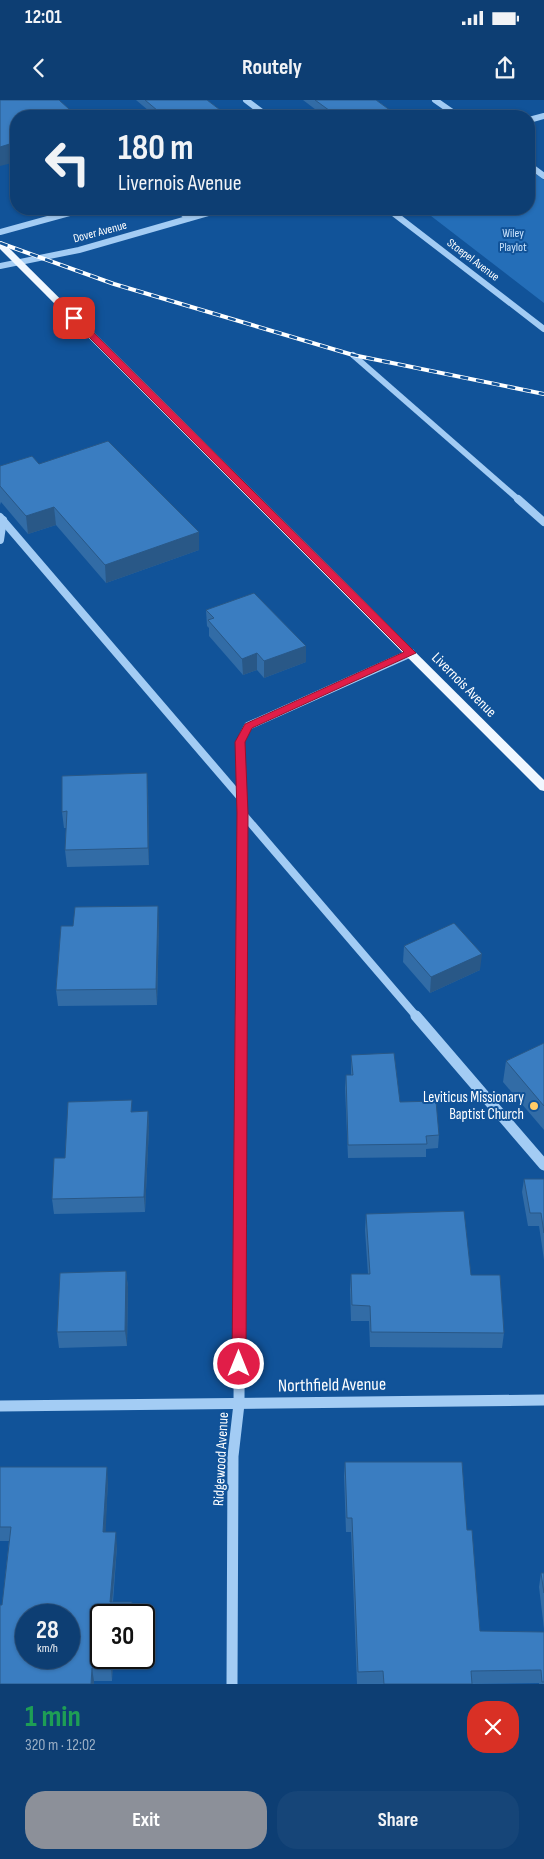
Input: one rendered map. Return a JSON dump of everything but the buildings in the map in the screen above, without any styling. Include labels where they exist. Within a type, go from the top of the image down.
[{"type":"main road","name":"Livernois Avenue","points":[[0,244],[544,787]]},
{"type":"street","points":[[246,100],[259,110]]},
{"type":"street","points":[[435,100],[449,110]]},
{"type":"street","points":[[0,232],[62,215]]},
{"type":"street","points":[[184,215],[188,218]]},
{"type":"street","name":"Dover Avenue","points":[[41,256],[79,250],[199,215]]},
{"type":"street","name":"Stoepel Avenue","points":[[396,215],[544,329]]},
{"type":"street","points":[[0,266],[41,256]]},
{"type":"street","points":[[352,355],[544,522]]},
{"type":"street","points":[[0,540],[1,519]]},
{"type":"street","points":[[1,519],[240,797]]},
{"type":"street","name":"Ridgewood Avenue","points":[[232,1684],[233,1456],[239,1404],[242,813],[240,797],[240,742],[248,726],[411,653]]},
{"type":"street","points":[[242,813],[544,1164]]},
{"type":"street","name":"Northfield Avenue","points":[[0,1406],[544,1400]]},
{"type":"green space","name":"Wiley Playlot","points":[[535,173],[544,180],[544,303],[430,215],[535,215]]},
{"type":"railway","points":[[0,243],[114,284],[353,355],[544,394]]},
{"type":"place","name":"Leviticus Missionary Baptist Church","points":[[534,1106]]},
{"type":"route","points":[[74,318],[411,653],[248,726],[242,734],[240,742],[240,797],[242,813],[239,1364]]}]
